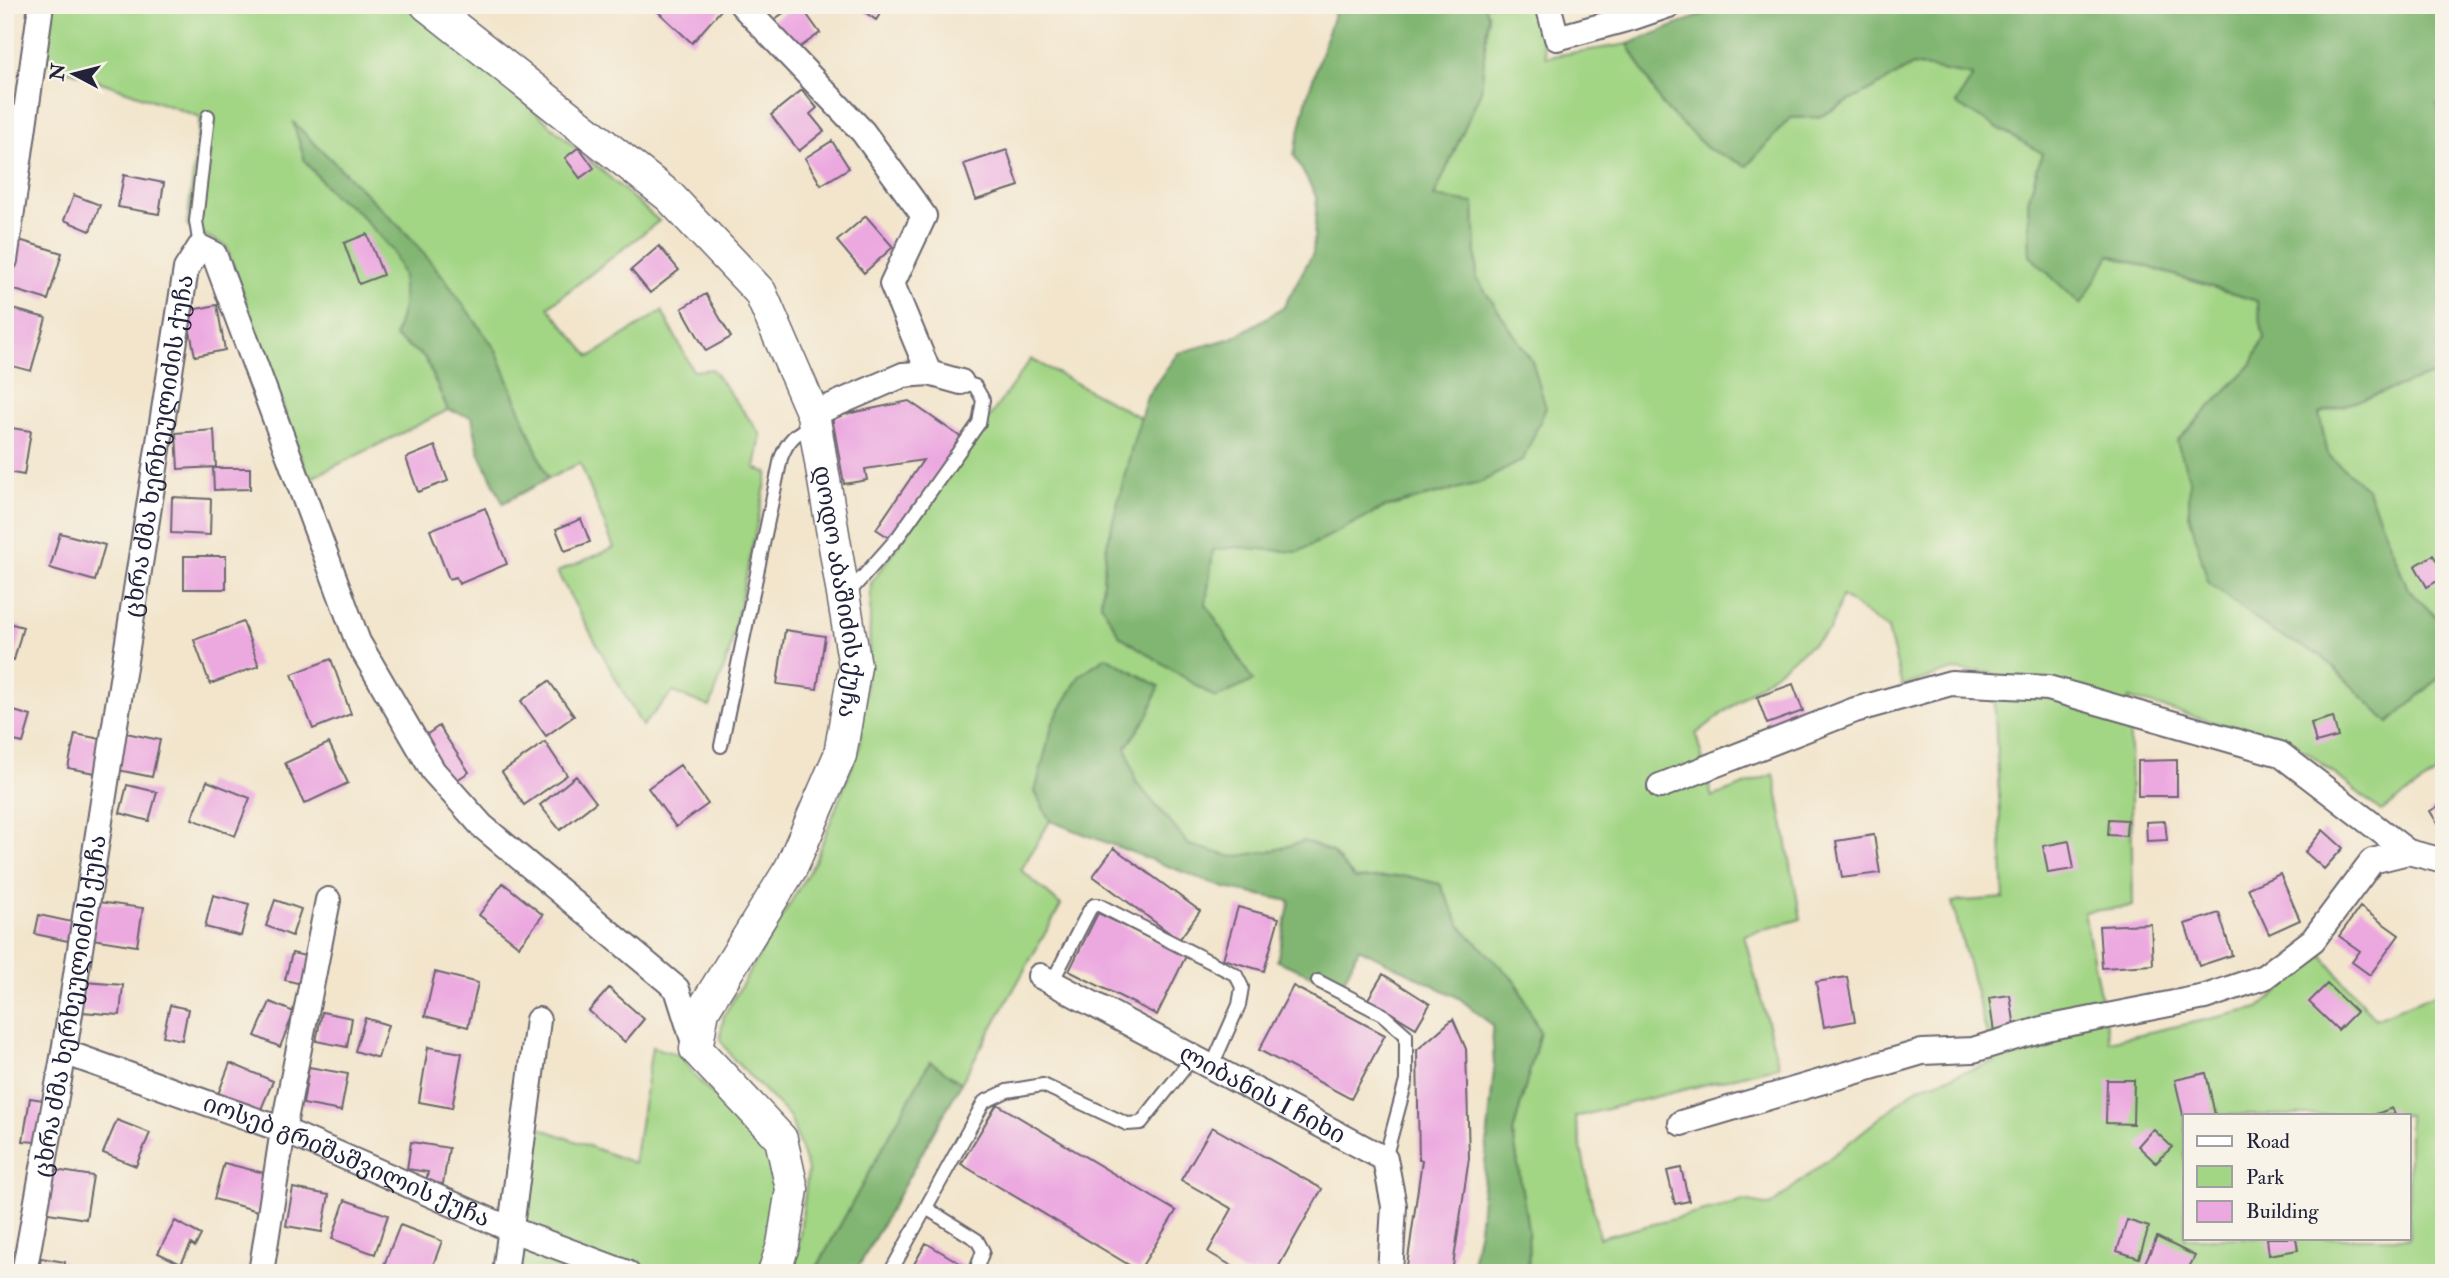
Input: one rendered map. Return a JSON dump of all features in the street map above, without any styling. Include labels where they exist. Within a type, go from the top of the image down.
[{"type":"street","points":[[5,260],[17,93],[41,5]]},
{"type":"street","name":"დოდო აბაშიძის ქუჩა","points":[[427,5],[669,196],[760,292],[814,419],[855,666],[840,755],[791,868],[703,1010],[696,1049]]},
{"type":"street","points":[[742,5],[863,132],[924,216],[892,284],[929,373]]},
{"type":"street","points":[[1548,5],[1557,38],[1669,5]]},
{"type":"street","name":"ცხრა ძმა ხერხეულიძის ქუჩა","points":[[24,1273],[64,1052],[186,269],[200,247],[214,254],[358,642],[433,771],[482,826],[677,989],[696,1049]]},
{"type":"street","points":[[814,419],[903,375],[929,373],[961,382]]},
{"type":"street","points":[[1660,786],[1855,710],[1951,682],[2048,688],[2280,754],[2408,852],[2444,861]]},
{"type":"street","points":[[1681,1123],[1922,1052],[1973,1050],[2046,1028],[2206,997],[2264,977],[2313,940],[2372,861],[2408,852]]},
{"type":"street","points":[[261,1273],[283,1130],[328,900]]},
{"type":"street","name":"ლიბანის I ჩიხი","points":[[1046,979],[1385,1160]]},
{"type":"street","points":[[505,1273],[538,1020]]},
{"type":"street","points":[[696,1049],[781,1139],[792,1189],[783,1245],[774,1273]]},
{"type":"street","name":"იოსებ გრიშაშვილის ქუჩა","points":[[64,1052],[283,1130],[510,1229],[627,1273]]},
{"type":"street","points":[[1385,1160],[1394,1206],[1390,1273]]},
{"type":"lane","points":[[200,247],[196,221],[208,116]]},
{"type":"lane","points":[[844,599],[898,537],[979,424],[983,400],[975,386],[961,382]]},
{"type":"lane","points":[[721,746],[781,458],[794,433],[814,419]]},
{"type":"lane","points":[[890,1273],[984,1102],[1007,1091],[1043,1085],[1127,1124],[1141,1124],[1203,1061],[1239,1005],[1242,987],[1236,975],[1099,905],[1090,909],[1046,979]]},
{"type":"lane","points":[[1318,981],[1382,1014],[1406,1035],[1406,1081],[1385,1160]]},
{"type":"lane","points":[[926,1208],[977,1240],[983,1251],[975,1273]]},
{"type":"green space","points":[[53,5],[142,5],[150,8],[146,5],[403,5],[465,50],[659,221],[548,307],[590,357],[662,311],[693,371],[712,369],[761,435],[755,468],[768,473],[729,654],[710,707],[673,692],[642,726],[557,572],[614,548],[580,463],[548,479],[496,350],[441,274],[408,235],[294,124],[305,161],[332,194],[357,211],[393,251],[403,276],[403,307],[395,337],[425,358],[448,410],[309,479],[226,246],[187,226],[200,117],[45,62]]},
{"type":"green space","points":[[1337,5],[1484,5],[1488,15],[1481,91],[1434,197],[1474,203],[1477,279],[1532,361],[1546,408],[1523,460],[1479,483],[1383,508],[1298,552],[1236,547],[1213,550],[1206,604],[1253,681],[1216,698],[1120,636],[1101,604],[1106,549],[1147,396],[1178,353],[1232,338],[1283,308],[1313,253],[1317,198],[1294,155],[1307,97]]},
{"type":"green space","points":[[1484,5],[1534,5],[1546,57],[1628,44],[1662,105],[1708,149],[1790,118],[1819,117],[1913,65],[1973,76],[1956,104],[2042,153],[2028,201],[2081,304],[2109,255],[2257,301],[2264,338],[2251,365],[2177,441],[2189,478],[2189,514],[2273,632],[2322,656],[2389,723],[2444,673],[2444,769],[2381,811],[2307,752],[2269,738],[2129,698],[2133,906],[2084,912],[2109,1041],[2259,1008],[2322,955],[2375,1019],[2444,990],[2444,1273],[1529,1273],[1528,1229],[1513,1133],[1540,1032],[1516,982],[1461,927],[1440,884],[1407,876],[1355,879],[1332,852],[1304,841],[1275,850],[1233,857],[1189,845],[1136,782],[1126,747],[1149,714],[1035,792],[1050,821],[1021,870],[1061,905],[961,1083],[930,1062],[814,1273],[790,1273],[798,1249],[808,1170],[790,1117],[734,1060],[720,1039],[724,1015],[815,861],[859,749],[869,656],[871,583],[1031,359],[1141,418],[1106,549],[1101,604],[1206,604],[1213,550],[1236,547],[1298,552],[1383,508],[1479,483],[1523,460],[1532,361],[1477,279],[1474,204],[1433,198],[1481,91],[1488,15]],"holes":[[[1842,596],[1888,629],[1902,686],[1953,670],[1993,673],[2004,898],[1952,902],[1994,1062],[1917,1088],[1770,1206],[1744,1201],[1599,1238],[1575,1117],[1779,1066],[1744,935],[1801,919],[1774,774],[1712,797],[1696,734],[1830,630]]]},
{"type":"green space","points":[[1727,5],[2444,5],[2444,100],[2437,104],[2444,130],[2444,371],[2319,414],[2328,455],[2368,490],[2408,589],[2444,625],[2444,673],[2389,723],[2322,656],[2273,632],[2208,582],[2189,514],[2189,478],[2177,441],[2251,365],[2264,338],[2257,301],[2110,255],[2081,305],[2030,256],[2028,201],[2042,153],[1956,104],[1973,76],[1913,65],[1819,117],[1790,118],[1747,166],[1708,149],[1662,105],[1628,44]]},
{"type":"green space","points":[[293,122],[408,235],[441,274],[496,350],[548,479],[503,503],[479,452],[472,417],[448,410],[425,358],[395,337],[403,307],[403,276],[393,251],[357,211],[332,194],[305,161]]},
{"type":"green space","points":[[2444,371],[2444,625],[2408,589],[2368,490],[2328,455],[2319,413]]},
{"type":"green space","points":[[1106,657],[1159,686],[1149,714],[1126,747],[1136,782],[1189,845],[1233,857],[1275,850],[1304,841],[1332,852],[1355,879],[1407,876],[1440,884],[1461,927],[1516,982],[1540,1032],[1513,1133],[1528,1229],[1529,1273],[1470,1273],[1479,1229],[1494,1068],[1492,1025],[1459,998],[1359,948],[1341,987],[1277,961],[1290,901],[1225,888],[1050,821],[1035,792],[1053,722],[1080,675]]},
{"type":"green space","points":[[652,1047],[680,1055],[693,1074],[772,1155],[778,1182],[773,1232],[761,1273],[515,1273],[535,1126],[634,1163]]},
{"type":"green space","points":[[930,1061],[961,1083],[855,1273],[814,1273]]},
{"type":"building","points":[[657,5],[717,5],[722,9],[692,43],[654,8]]},
{"type":"building","points":[[795,5],[800,5],[820,33],[793,52],[772,21]]},
{"type":"building","points":[[855,5],[886,5],[876,20]]},
{"type":"building","points":[[802,90],[817,108],[810,114],[824,131],[799,151],[771,115]]},
{"type":"building","points":[[832,141],[849,168],[821,185],[805,158]]},
{"type":"building","points":[[579,147],[594,168],[580,178],[565,158]]},
{"type":"building","points":[[1007,150],[1019,186],[976,200],[964,164]]},
{"type":"building","points":[[124,175],[164,183],[159,214],[118,207]]},
{"type":"building","points":[[74,195],[100,205],[90,231],[64,220]]},
{"type":"building","points":[[866,216],[893,247],[864,273],[837,241]]},
{"type":"building","points":[[367,234],[383,275],[359,284],[344,243]]},
{"type":"building","points":[[19,240],[62,253],[48,300],[5,287]]},
{"type":"building","points":[[659,246],[679,270],[650,293],[631,270]]},
{"type":"building","points":[[706,294],[731,337],[706,351],[682,308]]},
{"type":"building","points":[[217,305],[225,350],[195,356],[186,311]]},
{"type":"building","points":[[13,309],[46,318],[31,371],[5,364],[5,337]]},
{"type":"building","points":[[909,401],[962,438],[891,539],[876,529],[923,460],[865,469],[867,480],[844,484],[832,417]]},
{"type":"building","points":[[5,427],[31,431],[24,475],[7,472],[9,465],[5,464]]},
{"type":"building","points":[[214,430],[216,467],[178,469],[176,433]]},
{"type":"building","points":[[435,446],[448,481],[418,492],[406,458]]},
{"type":"building","points":[[213,468],[250,468],[250,489],[214,490]]},
{"type":"building","points":[[172,497],[211,499],[210,535],[171,533]]},
{"type":"building","points":[[485,508],[507,564],[459,584],[456,577],[449,579],[430,530]]},
{"type":"building","points":[[581,519],[590,542],[565,551],[556,529]]},
{"type":"building","points":[[60,533],[105,545],[95,581],[50,568]]},
{"type":"building","points":[[2433,555],[2444,572],[2444,577],[2427,587],[2415,566]]},
{"type":"building","points":[[184,556],[226,556],[226,589],[184,589]]},
{"type":"building","points":[[5,622],[23,627],[14,660],[5,657]]},
{"type":"building","points":[[243,622],[259,666],[210,684],[194,640]]},
{"type":"building","points":[[785,630],[825,636],[817,689],[777,684]]},
{"type":"building","points":[[331,659],[351,714],[313,729],[292,674]]},
{"type":"building","points":[[549,681],[574,716],[546,736],[521,701]]},
{"type":"building","points":[[1793,684],[1803,711],[1767,724],[1757,697]]},
{"type":"building","points":[[7,709],[31,716],[23,743],[5,739]]},
{"type":"building","points":[[2333,717],[2338,737],[2316,743],[2311,723]]},
{"type":"building","points":[[439,726],[469,772],[449,785],[419,740]]},
{"type":"building","points":[[126,733],[160,740],[152,777],[118,770]]},
{"type":"building","points":[[75,734],[101,739],[95,773],[68,768]]},
{"type":"building","points":[[545,742],[567,775],[524,805],[502,772]]},
{"type":"building","points":[[329,743],[348,783],[304,804],[285,763]]},
{"type":"building","points":[[2177,760],[2177,796],[2138,796],[2138,761]]},
{"type":"building","points":[[680,765],[708,804],[676,827],[648,788]]},
{"type":"building","points":[[576,776],[596,802],[560,830],[540,805]]},
{"type":"building","points":[[207,781],[250,798],[235,836],[192,819]]},
{"type":"building","points":[[127,785],[157,792],[149,821],[120,813]]},
{"type":"building","points":[[2444,803],[2444,834],[2430,811]]},
{"type":"building","points":[[2109,819],[2127,820],[2126,836],[2108,835]]},
{"type":"building","points":[[2165,821],[2167,840],[2147,841],[2146,822]]},
{"type":"building","points":[[2323,830],[2343,848],[2324,869],[2305,852]]},
{"type":"building","points":[[1874,835],[1880,873],[1842,878],[1836,841]]},
{"type":"building","points":[[2069,841],[2074,869],[2048,873],[2043,846]]},
{"type":"building","points":[[1114,848],[1200,911],[1179,940],[1093,876]]},
{"type":"building","points":[[2280,874],[2300,920],[2269,934],[2248,888]]},
{"type":"building","points":[[503,883],[543,915],[519,946],[479,915]]},
{"type":"building","points":[[213,895],[249,904],[241,936],[205,927]]},
{"type":"building","points":[[275,900],[301,909],[292,936],[266,926]]},
{"type":"building","points":[[98,902],[143,908],[137,946],[92,939]]},
{"type":"building","points":[[1238,907],[1279,918],[1264,971],[1223,959]]},
{"type":"building","points":[[2360,907],[2399,935],[2370,975],[2352,962],[2360,951],[2339,936]]},
{"type":"building","points":[[1098,913],[1186,956],[1157,1015],[1069,971]]},
{"type":"building","points":[[2219,913],[2232,955],[2199,966],[2185,924]]},
{"type":"building","points":[[39,915],[72,922],[68,941],[35,934]]},
{"type":"building","points":[[2151,924],[2153,965],[2102,968],[2099,926]]},
{"type":"building","points":[[292,953],[314,958],[306,985],[285,980]]},
{"type":"building","points":[[435,972],[478,983],[468,1027],[425,1016]]},
{"type":"building","points":[[1383,974],[1430,1004],[1416,1028],[1368,999]]},
{"type":"building","points":[[1847,977],[1855,1021],[1824,1027],[1816,982]]},
{"type":"building","points":[[85,982],[123,985],[120,1015],[82,1012]]},
{"type":"building","points":[[2327,984],[2356,1012],[2338,1030],[2309,1002]]},
{"type":"building","points":[[1293,986],[1385,1035],[1351,1099],[1259,1050]]},
{"type":"building","points":[[609,988],[644,1019],[625,1042],[589,1011]]},
{"type":"building","points":[[2010,995],[2015,1028],[1994,1032],[1989,998]]},
{"type":"building","points":[[270,1002],[294,1012],[280,1047],[255,1036]]},
{"type":"building","points":[[170,1005],[188,1009],[182,1040],[163,1036]]},
{"type":"building","points":[[322,1012],[352,1018],[347,1047],[316,1041]]},
{"type":"building","points":[[365,1018],[388,1025],[378,1058],[355,1051]]},
{"type":"building","points":[[1453,1019],[1466,1049],[1469,1158],[1452,1273],[1406,1273],[1422,1160],[1419,1160],[1417,1050]]},
{"type":"building","points":[[428,1047],[462,1053],[452,1108],[419,1102]]},
{"type":"building","points":[[230,1063],[273,1081],[259,1114],[217,1097]]},
{"type":"building","points":[[309,1067],[348,1074],[341,1111],[303,1104]]},
{"type":"building","points":[[2206,1073],[2215,1114],[2183,1115],[2175,1080]]},
{"type":"building","points":[[2107,1080],[2134,1080],[2133,1124],[2106,1123]]},
{"type":"building","points":[[30,1098],[43,1100],[36,1142],[23,1141]]},
{"type":"building","points":[[997,1104],[1176,1211],[1139,1271],[961,1164]]},
{"type":"building","points":[[2392,1108],[2395,1114],[2377,1114]]},
{"type":"building","points":[[117,1120],[150,1133],[136,1166],[103,1153]]},
{"type":"building","points":[[1212,1127],[1322,1189],[1275,1273],[1244,1273],[1208,1252],[1232,1209],[1181,1180]]},
{"type":"building","points":[[2153,1129],[2172,1147],[2156,1163],[2138,1146]]},
{"type":"building","points":[[411,1142],[449,1148],[443,1184],[426,1182],[428,1172],[407,1169]]},
{"type":"building","points":[[224,1163],[268,1174],[258,1211],[214,1199]]},
{"type":"building","points":[[1681,1168],[1689,1201],[1675,1204],[1667,1171]]},
{"type":"building","points":[[49,1169],[93,1176],[86,1219],[42,1212]]},
{"type":"building","points":[[293,1188],[329,1195],[322,1232],[286,1226]]},
{"type":"building","points":[[345,1200],[388,1215],[375,1254],[332,1239]]},
{"type":"building","points":[[2127,1220],[2149,1227],[2139,1258],[2117,1251]]},
{"type":"building","points":[[175,1221],[201,1235],[195,1247],[191,1244],[181,1264],[158,1253]]},
{"type":"building","points":[[400,1225],[442,1241],[430,1273],[404,1273],[384,1265]]},
{"type":"building","points":[[2157,1237],[2195,1256],[2186,1273],[2140,1273]]},
{"type":"building","points":[[2267,1240],[2296,1240],[2298,1250],[2269,1255]]},
{"type":"building","points":[[926,1243],[965,1266],[961,1273],[909,1273]]},
{"type":"building","points":[[41,1258],[65,1262],[63,1273],[38,1273]]}]
